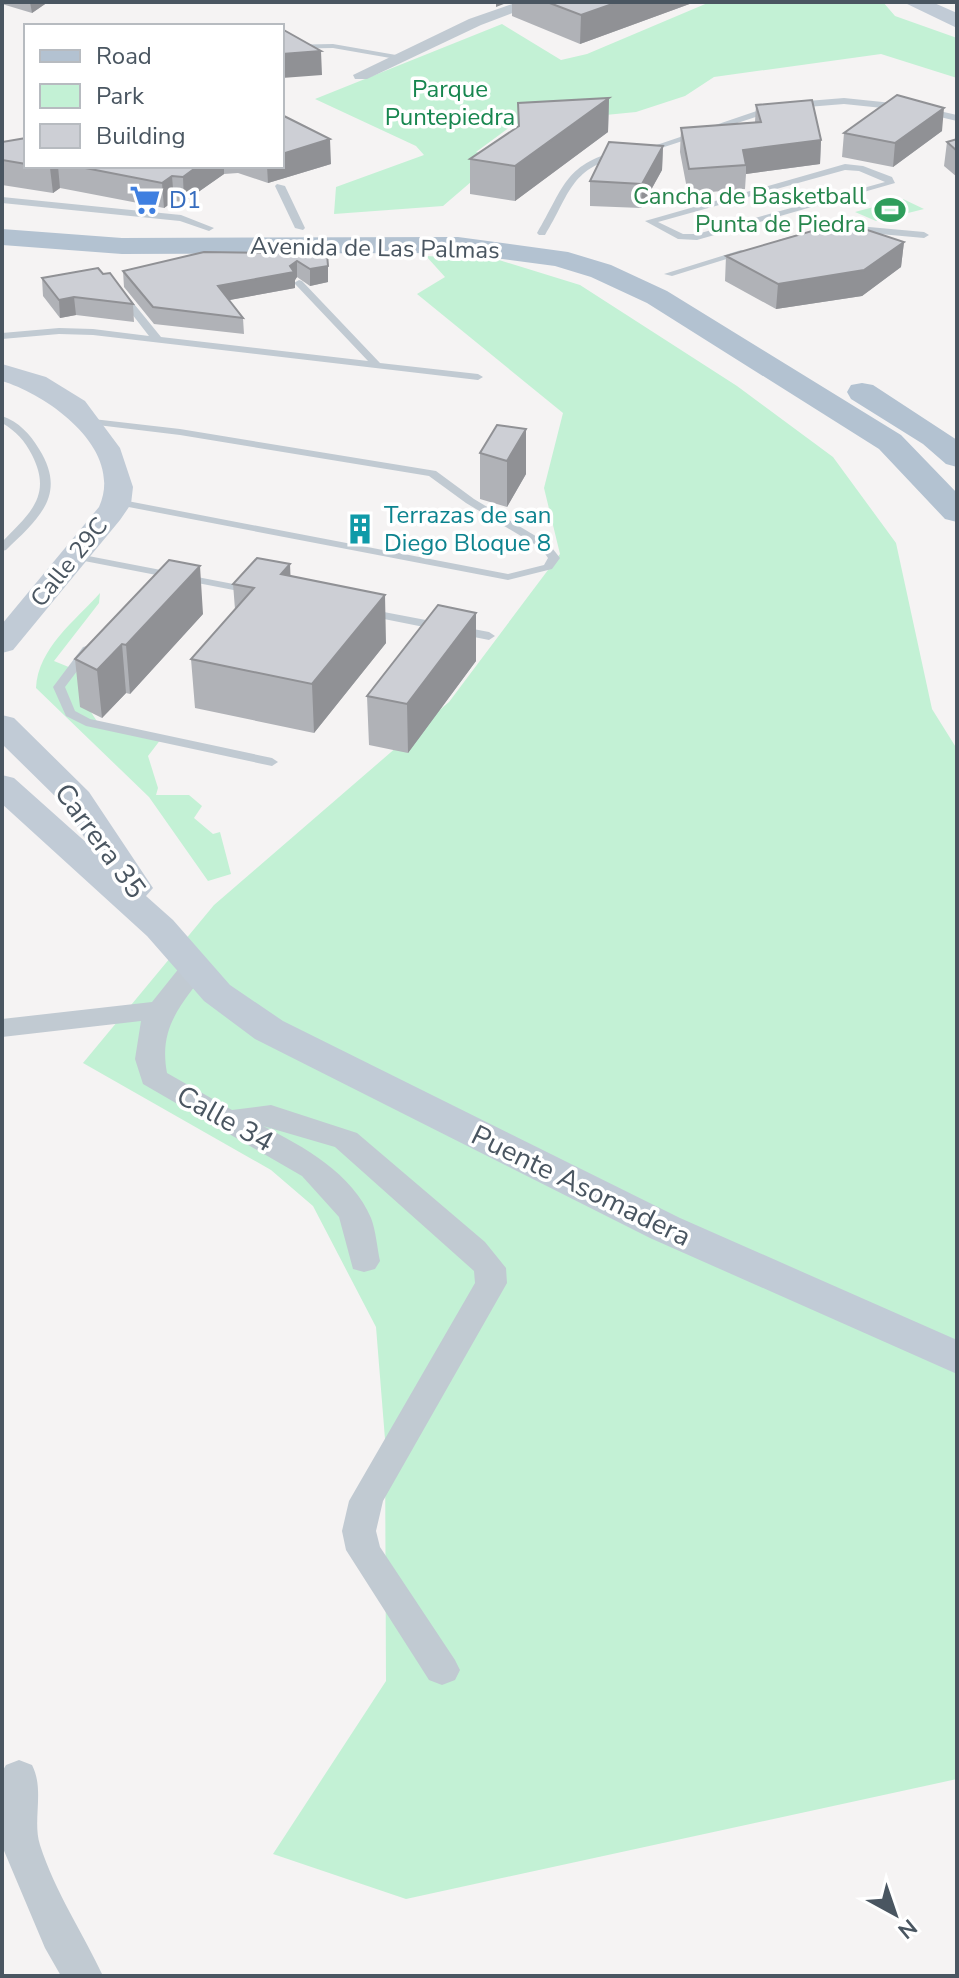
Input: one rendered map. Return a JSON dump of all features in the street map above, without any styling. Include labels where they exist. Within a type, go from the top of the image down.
[{"type":"main road","name":"Avenida de Las Palmas","points":[[2,221],[112,228],[432,226],[542,233],[615,251],[669,274],[901,415],[957,457]]},
{"type":"main road","name":"Avenida de Las Palmas","points":[[2,237],[122,246],[458,245],[558,258],[601,271],[657,297],[890,442],[957,512]]},
{"type":"street","points":[[361,75],[475,22],[533,2]]},
{"type":"street","points":[[914,2],[957,21]]},
{"type":"street","points":[[944,2],[957,10]]},
{"type":"street","name":"Calle 29C","points":[[2,372],[26,379],[63,397],[93,422],[117,467],[117,502],[78,557],[2,643]]},
{"type":"street","name":"Carrera 35","points":[[2,725],[77,799],[160,928]]},
{"type":"street","name":"Carrera 35","points":[[2,785],[160,928],[206,980]]},
{"type":"street","name":"Calle 34","points":[[206,980],[157,1010],[147,1053],[153,1077],[289,1155],[327,1183],[355,1214],[364,1261]]},
{"type":"street","name":"Puente Asomadera","points":[[206,980],[269,1030],[331,1063],[665,1228],[957,1358]]},
{"type":"street","points":[[2,1028],[157,1010]]},
{"type":"street","points":[[226,1120],[271,1115],[346,1140],[474,1250],[490,1268],[491,1283],[366,1501],[359,1531],[363,1550],[442,1670]]},
{"type":"street","points":[[19,1776],[20,1843],[65,1948],[83,1976]]},
{"type":"lane","points":[[284,47],[333,46],[396,57]]},
{"type":"lane","points":[[542,233],[574,172],[590,161],[663,146],[758,112],[844,101],[957,118]]},
{"type":"lane","points":[[860,168],[889,179],[890,183],[697,237],[681,237],[650,221],[831,170],[860,168]]},
{"type":"lane","points":[[280,186],[300,228]]},
{"type":"lane","points":[[2,200],[181,218],[209,228]]},
{"type":"lane","points":[[777,241],[836,227],[924,235]]},
{"type":"lane","points":[[669,274],[762,246]]},
{"type":"lane","points":[[299,283],[377,365]]},
{"type":"lane","points":[[119,291],[158,340]]},
{"type":"lane","points":[[2,336],[59,331],[478,377]]},
{"type":"lane","points":[[2,419],[24,433],[47,471],[48,492],[41,508],[2,548]]},
{"type":"lane","points":[[93,422],[432,473],[470,501],[545,546],[554,558],[548,567],[508,577],[117,502]]},
{"type":"lane","points":[[78,557],[262,592]]},
{"type":"lane","points":[[147,583],[157,572]]},
{"type":"lane","points":[[353,610],[489,636]]},
{"type":"lane","points":[[95,640],[59,687],[70,713],[86,722],[272,762]]},
{"type":"green space","name":"Parque Puntepiedra","points":[[710,2],[883,2],[895,16],[957,38],[957,78],[881,54],[714,77],[685,96],[636,112],[514,124],[476,152],[500,157],[443,206],[334,214],[336,187],[424,155],[416,146],[315,99],[502,24],[561,60],[587,54]]},
{"type":"green space","name":"Cancha de Basketball Punta de Piedra","points":[[903,199],[924,209],[876,221],[855,212]]},
{"type":"green space","points":[[426,256],[499,260],[580,285],[737,386],[833,457],[896,543],[932,709],[957,749],[957,1779],[406,1899],[273,1854],[386,1681],[385,1439],[376,1327],[313,1206],[271,1170],[83,1063],[214,905],[449,702],[560,554],[544,488],[563,413],[417,294],[445,277]]},
{"type":"green space","points":[[100,593],[99,603],[54,661],[76,670],[89,709],[100,726],[161,739],[148,756],[158,788],[156,795],[189,795],[202,806],[194,818],[213,834],[220,832],[231,874],[208,881],[149,797],[36,688],[43,660],[51,648]]},
{"type":"building","points":[[547,2],[618,2],[581,15]]},
{"type":"building","points":[[284,30],[321,51],[284,54]]},
{"type":"building","points":[[897,95],[944,108],[895,143],[844,133]]},
{"type":"building","points":[[609,98],[515,166],[470,159],[519,126],[518,103]]},
{"type":"building","points":[[812,100],[821,140],[743,150],[746,165],[689,169],[681,128],[761,122],[756,105]]},
{"type":"building","points":[[284,116],[330,139],[284,153]]},
{"type":"building","points":[[24,138],[24,164],[2,160],[2,142]]},
{"type":"building","points":[[957,139],[957,151],[947,142]]},
{"type":"building","points":[[609,142],[663,146],[642,184],[590,181]]},
{"type":"building","points":[[85,168],[195,168],[183,177],[172,176],[162,183]]},
{"type":"building","points":[[843,222],[904,242],[864,270],[778,284],[726,256]]},
{"type":"building","points":[[204,252],[327,254],[328,266],[310,269],[297,261],[290,266],[294,272],[218,286],[243,318],[153,307],[123,271]]},
{"type":"building","points":[[98,268],[103,274],[110,273],[133,304],[74,297],[59,300],[42,278]]},
{"type":"building","points":[[497,425],[526,429],[507,461],[480,453]]},
{"type":"building","points":[[257,558],[290,564],[281,574],[385,595],[312,684],[191,659],[254,588],[233,584]]},
{"type":"building","points":[[169,560],[200,566],[126,645],[122,644],[97,670],[75,659]]},
{"type":"building","points":[[438,605],[476,613],[407,704],[367,696]]},
{"type":"place","name":"D1","points":[[145,200]]},
{"type":"place","name":"Cancha de Basketball Punta de Piedra","points":[[890,210]]},
{"type":"place","name":"Terrazas de san Diego Bloque 8","points":[[360,529]]}]
